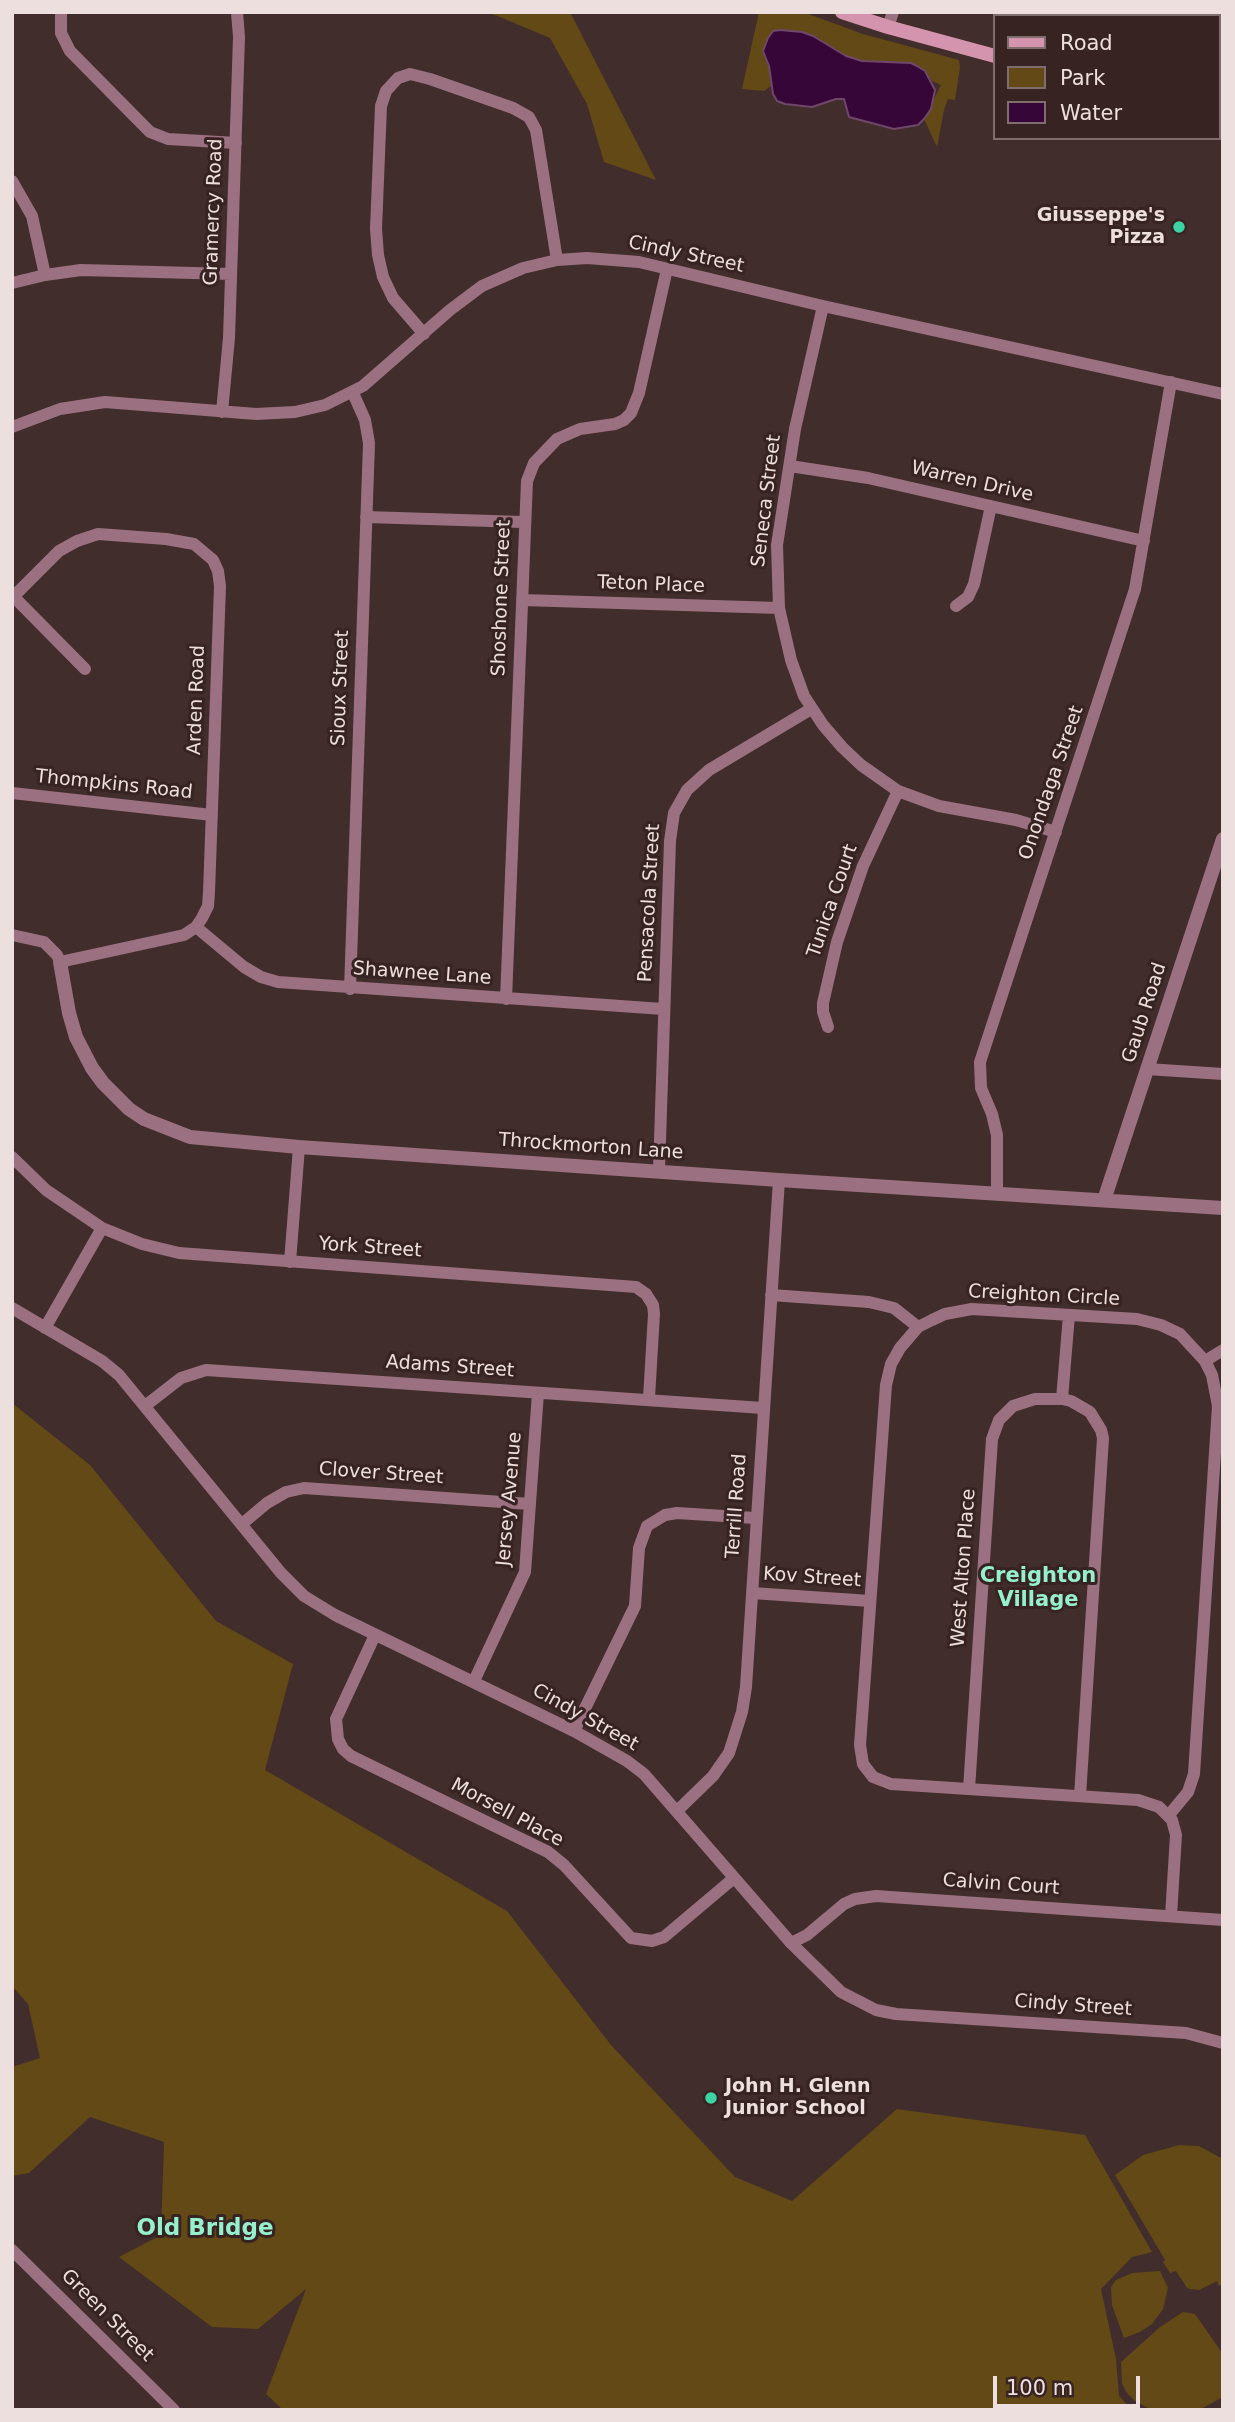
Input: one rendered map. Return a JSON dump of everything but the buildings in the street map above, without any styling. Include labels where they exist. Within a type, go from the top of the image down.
[{"type":"main road","points":[[842,12],[993,55]]},
{"type":"street","points":[[61,12],[61,33],[70,51],[150,132],[179,141],[236,143]]},
{"type":"street","name":"Gramercy Road","points":[[222,412],[229,338],[239,37],[237,12]]},
{"type":"street","points":[[888,27],[893,12]]},
{"type":"street","points":[[424,334],[393,298],[383,277],[378,255],[376,229],[381,106],[386,90],[398,78],[410,75],[430,79],[513,108],[529,117],[536,130],[557,260]]},
{"type":"street","points":[[12,181],[32,216],[45,275]]},
{"type":"street","name":"Cindy Street","points":[[12,426],[60,409],[105,402],[256,414],[295,412],[325,405],[353,393],[482,286],[523,268],[557,260],[613,258],[1223,394]]},
{"type":"street","name":"Shoshone Street","points":[[506,999],[523,522],[527,481],[534,463],[557,439],[572,431],[611,425],[624,420],[634,407],[667,269]]},
{"type":"street","points":[[12,283],[81,270],[231,274]]},
{"type":"street","name":"Seneca Street","points":[[823,306],[803,389],[777,545],[779,607],[791,660],[804,696],[811,709],[842,747],[898,791],[946,808],[1016,820],[1056,832]]},
{"type":"street","name":"Onondaga Street","points":[[997,1193],[998,1135],[981,1088],[980,1062],[1116,654],[1135,589],[1171,382]]},
{"type":"street","name":"Sioux Street","points":[[350,989],[368,435],[365,420],[353,393]]},
{"type":"street","name":"Warren Drive","points":[[790,466],[868,478],[1144,541]]},
{"type":"street","points":[[956,606],[968,597],[974,584],[991,506]]},
{"type":"street","points":[[366,517],[523,522]]},
{"type":"street","name":"Arden Road","points":[[13,597],[60,551],[77,541],[98,534],[186,542],[201,548],[213,560],[218,570],[220,586],[208,906],[196,927]]},
{"type":"street","points":[[13,597],[85,669]]},
{"type":"street","name":"Teton Place","points":[[522,600],[779,607]]},
{"type":"street","name":"Pensacola Street","points":[[659,1170],[671,828],[680,801],[687,790],[709,770],[811,709]]},
{"type":"street","name":"Tunica Court","points":[[828,1027],[823,1003],[837,942],[863,866],[898,791]]},
{"type":"street","name":"Thompkins Road","points":[[12,793],[212,815]]},
{"type":"street","name":"Gaub Road","points":[[1104,1200],[1223,839]]},
{"type":"street","points":[[12,935],[44,942],[60,962],[175,938],[196,927]]},
{"type":"street","name":"Shawnee Lane","points":[[196,927],[244,967],[261,977],[286,984],[663,1009]]},
{"type":"street","name":"Throckmorton Lane","points":[[60,962],[69,1013],[83,1052],[103,1083],[129,1109],[158,1126],[190,1137],[779,1180],[1223,1208]]},
{"type":"street","points":[[1147,1069],[1223,1074]]},
{"type":"street","points":[[290,1262],[299,1147]]},
{"type":"street","name":"York Street","points":[[12,1157],[46,1190],[102,1228],[142,1244],[179,1253],[636,1287],[646,1294],[653,1305],[649,1398]]},
{"type":"street","name":"Terrill Road","points":[[677,1811],[713,1776],[729,1753],[737,1731],[746,1686],[779,1180]]},
{"type":"street","points":[[46,1328],[102,1228]]},
{"type":"street","points":[[771,1295],[869,1301],[894,1308],[918,1327]]},
{"type":"street","name":"Cindy Street","points":[[12,1308],[102,1361],[119,1375],[281,1573],[304,1597],[375,1635],[574,1731],[627,1761],[644,1774],[791,1943],[841,1992],[876,2010],[895,2014],[1186,2033],[1223,2043]]},
{"type":"street","name":"Creighton Circle","points":[[972,1309],[1069,1315],[1137,1319],[1161,1325],[1180,1334],[1205,1361],[1212,1375],[1218,1406],[1194,1774],[1188,1792],[1169,1815],[1146,1801],[883,1783],[873,1777],[863,1764],[860,1745],[886,1385],[895,1356],[918,1327],[945,1314],[972,1309]]},
{"type":"street","points":[[1069,1315],[1062,1399],[1090,1412],[1103,1438],[1080,1796]]},
{"type":"street","points":[[1205,1361],[1223,1350]]},
{"type":"street","name":"Adams Street","points":[[145,1406],[181,1378],[206,1370],[649,1398],[763,1408]]},
{"type":"street","name":"Jersey Avenue","points":[[474,1681],[525,1572],[538,1393]]},
{"type":"street","name":"West Alton Place","points":[[969,1788],[992,1439],[999,1420],[1013,1406],[1035,1399],[1062,1399]]},
{"type":"street","name":"Clover Street","points":[[242,1524],[267,1503],[286,1492],[304,1488],[530,1504]]},
{"type":"street","points":[[574,1731],[635,1606],[639,1548],[647,1526],[655,1519],[677,1513],[755,1518]]},
{"type":"street","name":"Kov Street","points":[[752,1593],[870,1601]]},
{"type":"street","name":"Morsell Place","points":[[375,1635],[336,1719],[338,1739],[343,1749],[351,1756],[548,1852],[564,1865],[631,1938],[652,1941],[664,1937],[734,1878]]},
{"type":"street","points":[[1169,1815],[1176,1835],[1171,1916]]},
{"type":"street","name":"Calvin Court","points":[[791,1943],[807,1935],[844,1904],[866,1897],[1223,1920]]},
{"type":"street","name":"Green Street","points":[[12,2250],[174,2410]]},
{"type":"green space","points":[[488,12],[570,12],[656,180],[604,162],[587,104],[550,38]]},
{"type":"green space","points":[[759,12],[803,12],[863,34],[959,60],[955,100],[948,99],[937,147],[924,119],[941,85],[932,81],[925,71],[917,66],[862,61],[846,56],[812,35],[772,31],[763,51],[769,66],[771,86],[764,91],[742,89]]},
{"type":"green space","points":[[12,1403],[90,1465],[216,1621],[293,1664],[265,1770],[507,1911],[611,2045],[735,2177],[792,2201],[897,2109],[1085,2135],[1152,2252],[1132,2257],[1101,2289],[1116,2359],[1119,2396],[1132,2410],[283,2410],[266,2394],[306,2289],[258,2329],[212,2327],[119,2257],[161,2235],[164,2142],[90,2117],[29,2173],[12,2176],[12,2067],[40,2058],[28,2004],[12,1986]]},
{"type":"green space","points":[[1179,2145],[1199,2146],[1223,2159],[1223,2284],[1219,2286],[1217,2281],[1199,2290],[1190,2289],[1176,2271],[1170,2273],[1115,2175],[1143,2155]]},
{"type":"green space","points":[[1160,2271],[1168,2288],[1163,2309],[1152,2324],[1124,2338],[1112,2305],[1111,2287],[1116,2280],[1132,2273]]},
{"type":"green space","points":[[1183,2312],[1195,2314],[1223,2354],[1223,2397],[1199,2410],[1150,2409],[1127,2393],[1122,2384],[1121,2362],[1160,2327]]},
{"type":"water","points":[[773,31],[813,36],[846,56],[862,61],[911,63],[917,66],[925,71],[935,90],[931,109],[918,125],[894,129],[849,117],[844,99],[812,107],[777,101],[763,51]]},
{"type":"place","name":"Giusseppe's Pizza","points":[[1179,227]]},
{"type":"place","name":"John H. Glenn Junior School","points":[[711,2098]]},
{"type":"district","name":"Creighton Village","points":[[1038,1589]]},
{"type":"district","name":"Old Bridge","points":[[205,2229]]}]
